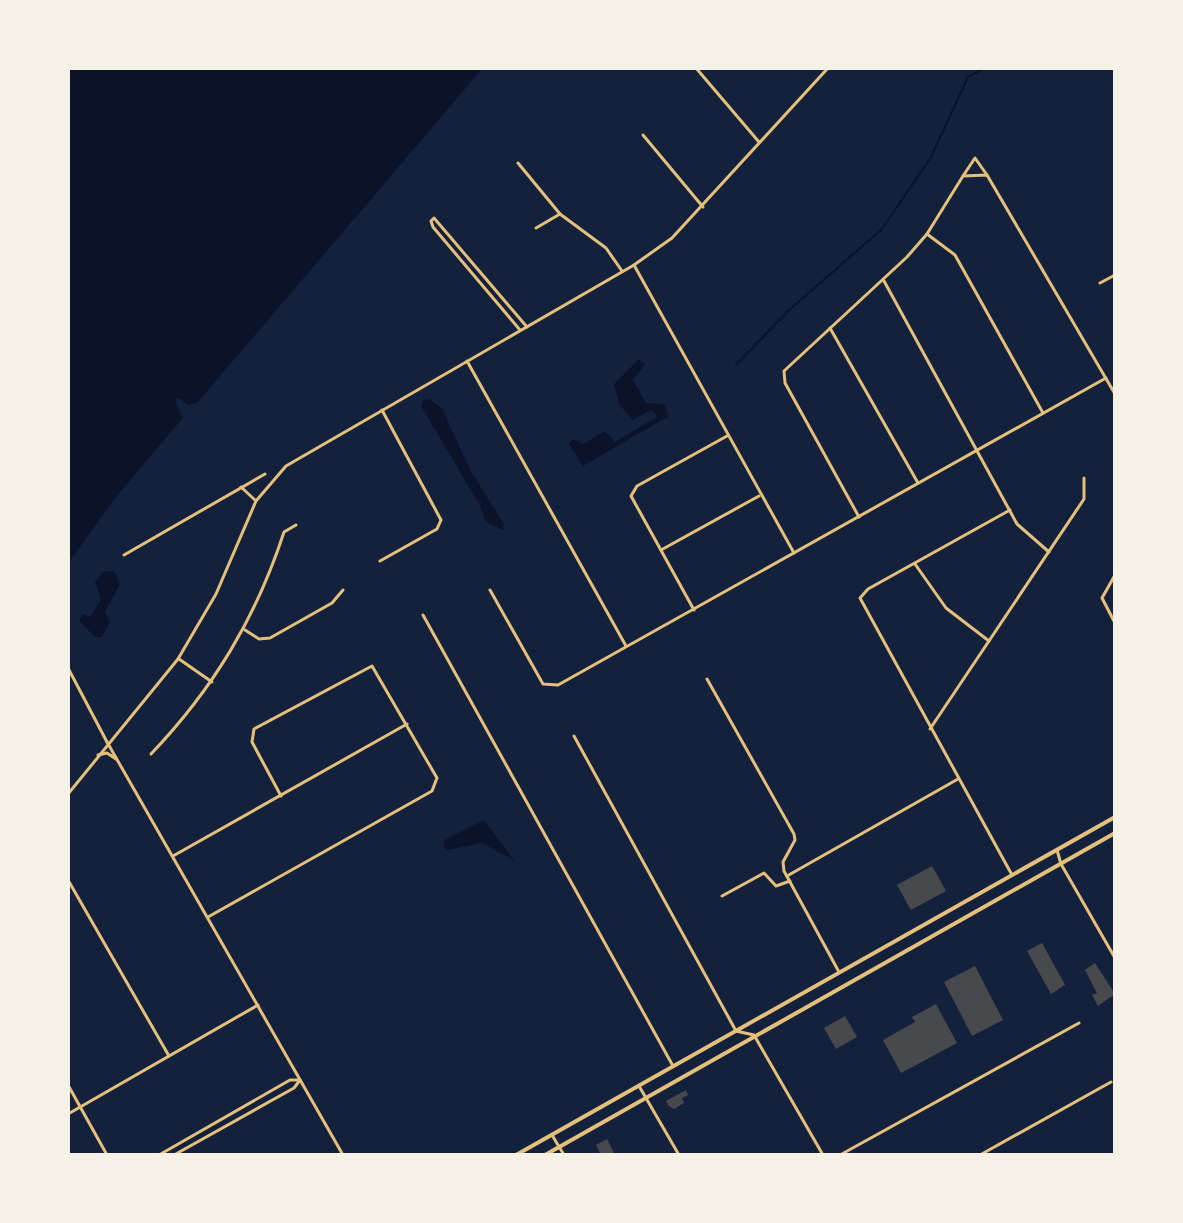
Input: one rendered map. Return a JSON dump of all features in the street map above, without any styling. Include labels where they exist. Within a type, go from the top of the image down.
[{"type":"main road","points":[[516,1155],[1115,817]]},
{"type":"main road","points":[[545,1155],[1115,833]]},
{"type":"street","points":[[696,68],[759,142]]},
{"type":"street","points":[[820,68],[823,73]]},
{"type":"street","points":[[68,794],[107,742],[159,687],[178,659],[216,594],[256,501],[292,460],[634,265],[672,238],[828,68]]},
{"type":"street","points":[[643,135],[703,207]]},
{"type":"street","points":[[859,517],[783,375],[884,280],[927,234],[975,158],[1115,394]]},
{"type":"street","points":[[518,163],[560,214],[606,248],[622,271]]},
{"type":"street","points":[[963,176],[987,175]]},
{"type":"street","points":[[536,228],[560,214]]},
{"type":"street","points":[[520,331],[433,227],[434,218],[527,327]]},
{"type":"street","points":[[927,234],[955,255],[1043,413]]},
{"type":"street","points":[[634,265],[794,553]]},
{"type":"street","points":[[473,275],[480,270]]},
{"type":"street","points":[[1100,283],[1115,275]]},
{"type":"street","points":[[884,280],[1010,510],[1027,535],[1049,552]]},
{"type":"street","points":[[830,328],[918,483]]},
{"type":"street","points":[[467,361],[626,646]]},
{"type":"street","points":[[490,590],[543,684],[550,687],[694,610],[1106,378]]},
{"type":"street","points":[[380,561],[437,529],[441,520],[381,410]]},
{"type":"street","points":[[694,610],[632,500],[634,490],[728,436]]},
{"type":"street","points":[[124,555],[265,474]]},
{"type":"street","points":[[930,729],[1084,499],[1084,478]]},
{"type":"street","points":[[241,487],[256,501]]},
{"type":"street","points":[[661,550],[760,496]]},
{"type":"street","points":[[1010,510],[868,589],[860,603],[1012,875]]},
{"type":"street","points":[[151,754],[188,715],[245,630],[284,532],[296,525]]},
{"type":"street","points":[[915,563],[946,608],[989,641]]},
{"type":"street","points":[[1115,575],[1102,598],[1115,623]]},
{"type":"street","points":[[245,630],[259,639],[270,638],[332,603],[343,590]]},
{"type":"street","points":[[423,615],[673,1066]]},
{"type":"street","points":[[178,659],[212,682]]},
{"type":"street","points":[[208,917],[432,791],[437,785],[407,724],[372,666],[254,729],[252,742],[281,796]]},
{"type":"street","points":[[68,668],[341,1154]]},
{"type":"street","points":[[707,679],[794,834],[794,845],[783,862],[788,879],[839,972]]},
{"type":"street","points":[[173,856],[407,724]]},
{"type":"street","points":[[574,736],[736,1031],[754,1035],[823,1155]]},
{"type":"street","points":[[98,755],[107,753],[118,761]]},
{"type":"street","points":[[722,896],[764,873],[776,886],[958,779]]},
{"type":"street","points":[[1057,850],[1061,864],[1115,958]]},
{"type":"street","points":[[68,880],[169,1056]]},
{"type":"street","points":[[68,1114],[258,1005]]},
{"type":"street","points":[[840,1155],[1079,1023]]},
{"type":"street","points":[[159,1155],[290,1080],[300,1080]]},
{"type":"street","points":[[174,1155],[294,1088],[300,1080]]},
{"type":"street","points":[[980,1155],[1111,1082]]},
{"type":"street","points":[[68,1085],[107,1155]]},
{"type":"street","points":[[639,1086],[679,1155]]},
{"type":"street","points":[[252,1101],[256,1108]]},
{"type":"street","points":[[552,1135],[564,1155]]},
{"type":"water","points":[[68,68],[483,68],[197,403],[188,405],[178,398],[175,401],[183,418],[120,492],[68,563]]},
{"type":"water","points":[[639,359],[645,364],[633,380],[646,403],[664,404],[669,416],[583,466],[569,443],[573,439],[583,444],[605,431],[615,442],[658,416],[651,410],[632,420],[619,404],[614,384]]},
{"type":"water","points":[[429,399],[442,408],[470,470],[504,524],[503,530],[486,522],[479,504],[421,406],[423,400]]},
{"type":"water","points":[[104,571],[114,571],[120,584],[105,612],[110,622],[102,637],[95,637],[79,621],[83,613],[90,617],[101,600],[95,582]]},
{"type":"water","points":[[484,820],[515,861],[482,843],[447,850],[443,846],[445,840]]},
{"type":"building","points":[[932,866],[946,891],[911,910],[897,885]]},
{"type":"building","points":[[1042,943],[1065,985],[1051,994],[1027,951]]},
{"type":"building","points":[[1095,963],[1115,994],[1098,1006],[1092,995],[1097,993],[1085,970]]},
{"type":"building","points":[[975,966],[1003,1020],[972,1036],[944,982]]},
{"type":"building","points":[[936,1004],[957,1043],[901,1073],[883,1040],[915,1022],[912,1017]]},
{"type":"building","points":[[845,1016],[857,1037],[836,1049],[824,1028]]},
{"type":"building","points":[[686,1090],[688,1095],[682,1098],[684,1103],[674,1109],[669,1106],[666,1101]]},
{"type":"building","points":[[607,1139],[615,1155],[601,1155],[596,1145]]},
{"type":"waterway","points":[[736,365],[788,311],[882,229],[931,157],[968,77],[985,68]]}]
